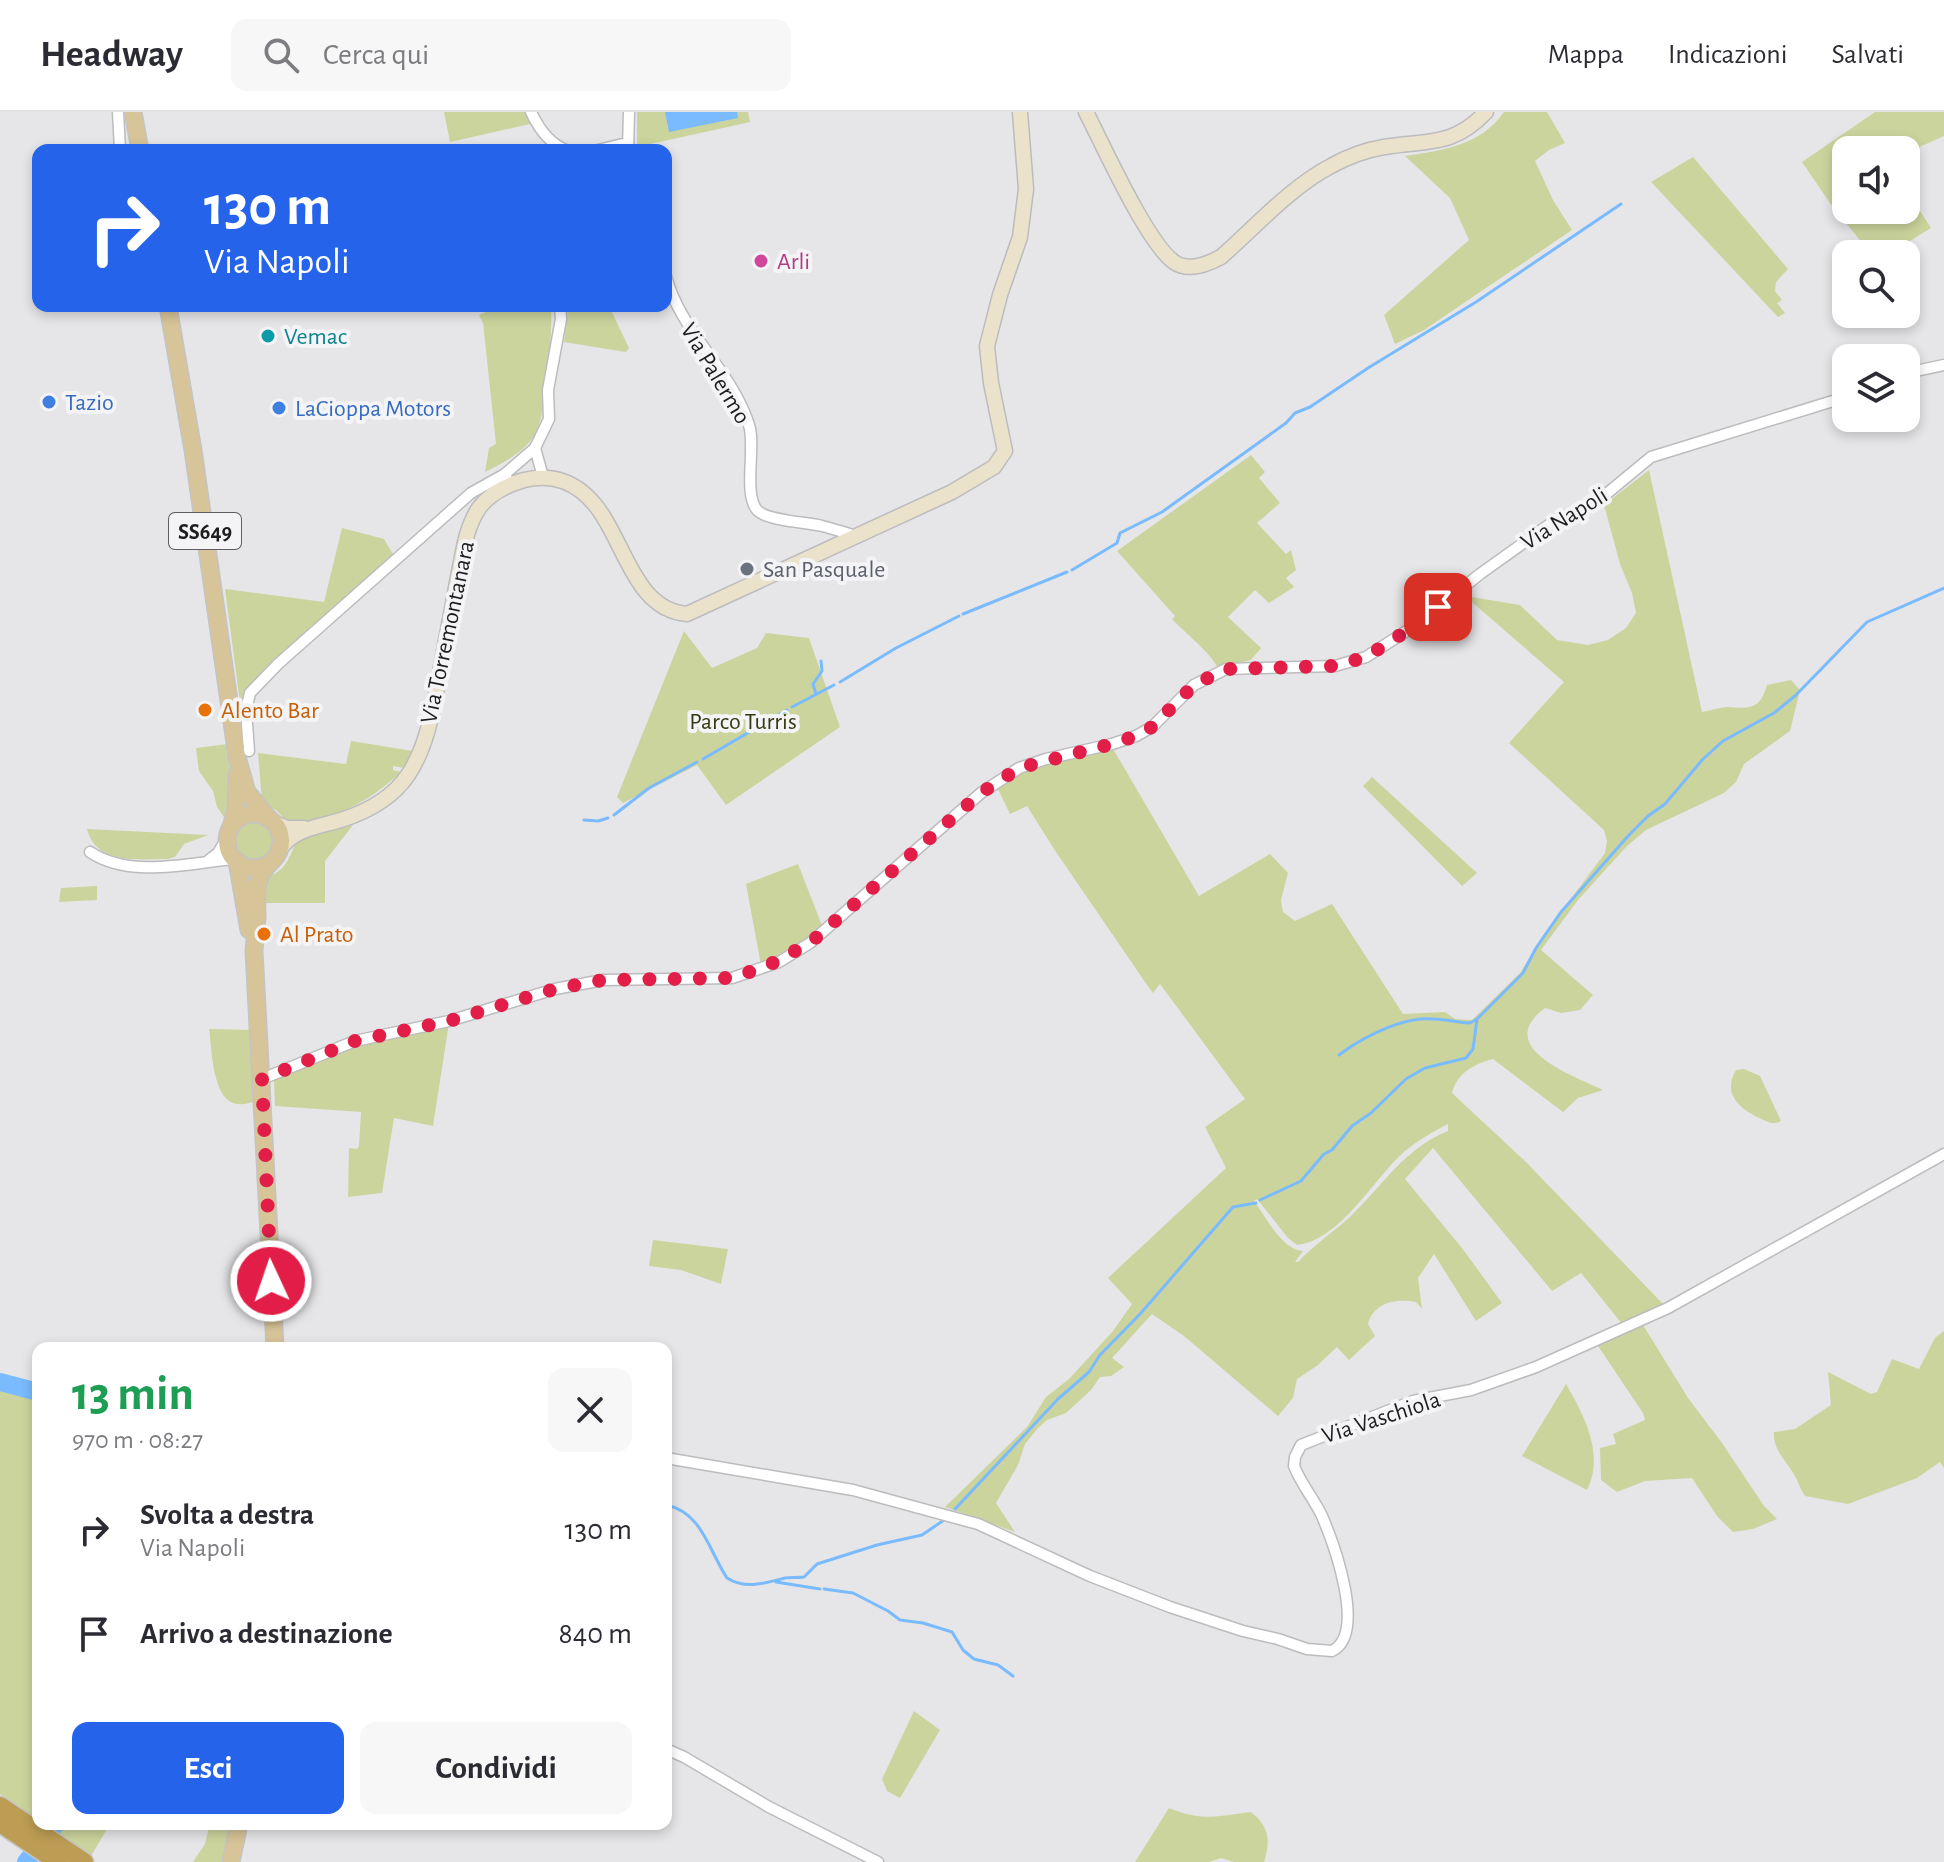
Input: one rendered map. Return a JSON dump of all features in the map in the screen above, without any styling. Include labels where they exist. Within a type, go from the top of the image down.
[{"type":"highway","points":[[0,1806],[32,1827]]},
{"type":"highway","points":[[0,1823],[58,1862]]},
{"type":"highway","points":[[36,1830],[84,1862]]},
{"type":"main road","points":[[133,112],[139,144]]},
{"type":"main road","name":"SS649","points":[[169,312],[247,792],[280,835],[275,855],[256,884],[254,951],[275,1342]]},
{"type":"main road","name":"SS649","points":[[243,754],[228,845],[235,860],[254,951]]},
{"type":"main road","points":[[230,832],[245,816],[254,814],[272,821]]},
{"type":"main road","points":[[235,860],[254,868],[275,855]]},
{"type":"main road","points":[[231,1862],[238,1830]]},
{"type":"street","points":[[118,112],[120,144]]},
{"type":"street","points":[[531,112],[537,125],[556,144]]},
{"type":"street","points":[[627,144],[629,112]]},
{"type":"street","points":[[535,448],[543,477],[571,485],[589,499],[645,591],[661,607],[672,613],[687,614],[859,537],[952,492],[994,467],[1003,457],[1002,431],[991,383],[987,346],[1021,226],[1026,184],[1020,112]]},
{"type":"street","points":[[1086,112],[1155,241],[1174,263],[1186,267],[1209,264],[1221,257],[1288,197],[1329,167],[1354,155],[1383,147],[1449,139],[1463,133],[1486,112]]},
{"type":"street","name":"Via Palermo","points":[[672,299],[728,384],[751,428],[755,507],[759,512],[789,521],[859,537]]},
{"type":"street","points":[[507,480],[535,448],[549,419],[548,390],[560,312]]},
{"type":"street","points":[[1920,370],[1944,365]]},
{"type":"street","name":"Via Napoli","points":[[262,1079],[355,1041],[449,1021],[555,989],[603,980],[732,978],[779,962],[810,943],[981,793],[1019,768],[1136,736],[1152,727],[1194,685],[1226,669],[1335,666],[1366,657],[1416,625],[1557,519],[1593,505],[1651,457],[1832,401]]},
{"type":"street","name":"Via Torremontanara","points":[[243,754],[250,693],[278,664],[471,493],[507,480],[543,477]]},
{"type":"street","name":"Via Torremontanara","points":[[275,855],[296,833],[367,810],[405,779],[418,759],[432,713],[467,533],[484,502],[507,480]]},
{"type":"street","name":"Via Torremontanara","points":[[272,821],[292,829],[317,826]]},
{"type":"street","points":[[200,864],[218,853],[230,832]]},
{"type":"street","points":[[90,852],[116,864],[163,866],[235,860]]},
{"type":"street","name":"Via Vaschiola","points":[[672,1459],[853,1490],[978,1524],[1090,1576],[1170,1607],[1307,1649],[1332,1651],[1345,1641],[1347,1633],[1344,1584],[1321,1514],[1294,1466],[1301,1445],[1413,1401],[1471,1390],[1536,1367],[1638,1322],[1944,1154]]},
{"type":"street","points":[[672,1752],[769,1807],[878,1862]]},
{"type":"green space","points":[[444,112],[529,112],[534,123],[450,142]]},
{"type":"green space","points":[[637,112],[748,112],[750,122],[651,144],[637,144]]},
{"type":"green space","points":[[1504,112],[1547,112],[1565,143],[1535,161],[1553,200],[1572,230],[1424,330],[1395,344],[1384,315],[1469,240],[1450,198],[1405,156],[1447,148],[1472,139]]},
{"type":"green space","points":[[1875,112],[1944,112],[1944,136],[1920,147],[1920,136],[1840,136]]},
{"type":"green space","points":[[1832,141],[1832,205],[1830,203],[1802,162]]},
{"type":"green space","points":[[1693,157],[1788,269],[1776,282],[1775,291],[1782,300],[1777,303],[1785,313],[1778,317],[1651,182]]},
{"type":"green space","points":[[1920,211],[1931,228],[1912,240],[1860,240],[1847,224],[1920,224]]},
{"type":"green space","points":[[486,312],[551,312],[548,373],[539,426],[519,452],[485,472],[489,448],[496,444],[483,323],[479,315]]},
{"type":"green space","points":[[567,312],[612,312],[629,348],[626,352],[564,342]]},
{"type":"green space","points":[[1251,455],[1265,472],[1259,478],[1280,503],[1257,523],[1286,554],[1291,550],[1296,570],[1286,578],[1294,587],[1269,603],[1255,590],[1228,617],[1261,648],[1251,660],[1218,668],[1172,619],[1175,616],[1117,551]]},
{"type":"green space","points":[[1649,470],[1702,712],[1754,706],[1767,685],[1791,680],[1800,690],[1790,731],[1744,764],[1736,782],[1724,793],[1646,830],[1626,847],[1578,900],[1541,950],[1593,995],[1580,1010],[1561,1013],[1545,1008],[1531,1022],[1527,1036],[1532,1048],[1557,1068],[1603,1090],[1578,1098],[1563,1112],[1493,1059],[1467,1070],[1452,1093],[1526,1162],[1664,1305],[1623,1325],[1581,1273],[1552,1291],[1433,1148],[1405,1179],[1502,1303],[1476,1321],[1434,1254],[1418,1278],[1422,1309],[1416,1302],[1408,1301],[1394,1301],[1381,1306],[1368,1324],[1375,1336],[1349,1360],[1337,1347],[1297,1379],[1293,1398],[1278,1416],[1184,1336],[1152,1314],[1112,1358],[1124,1367],[1111,1376],[1100,1377],[1066,1413],[1047,1420],[1025,1444],[1018,1465],[996,1503],[1015,1532],[945,1507],[1027,1427],[1046,1397],[1069,1379],[1113,1331],[1132,1304],[1108,1278],[1226,1168],[1205,1127],[1245,1099],[1160,984],[1153,993],[1027,806],[1010,814],[996,785],[1035,764],[1112,747],[1199,896],[1270,854],[1288,873],[1281,900],[1283,912],[1295,921],[1332,904],[1403,1014],[1445,1012],[1455,1019],[1472,1020],[1520,973],[1543,936],[1605,853],[1607,841],[1604,830],[1509,743],[1564,682],[1465,596],[1520,605],[1557,640],[1588,645],[1608,640],[1626,628],[1636,613],[1604,505]],"holes":[[[1448,1124],[1448,1131],[1419,1147],[1350,1217],[1298,1262],[1295,1262],[1303,1251],[1281,1239],[1254,1201],[1257,1199],[1297,1245],[1313,1241],[1342,1220],[1405,1151]]]},
{"type":"green space","points":[[342,528],[384,539],[393,554],[262,671],[246,692],[241,710],[225,589],[324,602]]},
{"type":"green space","name":"Parco Turris","points":[[684,631],[712,668],[757,648],[766,633],[809,638],[840,727],[726,805],[697,765],[623,803],[617,797]]},
{"type":"green space","points":[[351,741],[413,751],[404,768],[393,766],[393,770],[401,772],[388,783],[362,801],[336,813],[288,823],[277,811],[262,802],[258,753],[346,764]]},
{"type":"green space","points":[[228,744],[234,805],[226,820],[217,807],[213,791],[199,771],[196,748]]},
{"type":"green space","points":[[1372,777],[1477,873],[1462,886],[1363,786]]},
{"type":"green space","points":[[254,822],[268,827],[273,841],[268,855],[254,860],[240,855],[235,841],[240,827]]},
{"type":"green space","points":[[353,825],[325,861],[325,903],[264,903],[263,879],[282,868],[298,839]]},
{"type":"green space","points":[[87,829],[208,835],[184,844],[175,857],[132,859],[120,858],[99,849]]},
{"type":"green space","points":[[798,864],[823,928],[791,951],[761,965],[746,884]]},
{"type":"green space","points":[[97,886],[97,900],[59,902],[61,888]]},
{"type":"green space","points":[[449,1023],[433,1126],[394,1118],[382,1193],[348,1197],[349,1148],[357,1149],[359,1146],[361,1112],[275,1106],[274,1080],[359,1043]]},
{"type":"green space","points":[[209,1029],[255,1030],[258,1101],[238,1104],[229,1101],[223,1094],[215,1073]]},
{"type":"green space","points":[[1744,1069],[1760,1076],[1781,1121],[1772,1123],[1738,1104],[1732,1092],[1732,1078],[1736,1070]]},
{"type":"green space","points":[[653,1240],[728,1249],[721,1284],[681,1270],[649,1266]]},
{"type":"green space","points":[[1643,1325],[1688,1398],[1764,1506],[1777,1519],[1753,1529],[1733,1532],[1717,1516],[1692,1478],[1645,1481],[1617,1492],[1601,1480],[1600,1448],[1616,1444],[1613,1434],[1645,1420],[1598,1346]]},
{"type":"green space","points":[[1944,1331],[1944,1468],[1940,1462],[1917,1478],[1848,1504],[1805,1496],[1777,1449],[1774,1432],[1795,1429],[1831,1405],[1828,1372],[1871,1394],[1877,1392],[1892,1359],[1919,1369],[1935,1338]]},
{"type":"green space","points":[[1566,1384],[1585,1422],[1593,1449],[1592,1477],[1587,1490],[1522,1456]]},
{"type":"green space","points":[[0,1388],[32,1395],[32,1816],[0,1794]]},
{"type":"green space","points":[[914,1711],[940,1730],[900,1798],[887,1791],[882,1779]]},
{"type":"green space","points":[[1169,1808],[1201,1816],[1251,1812],[1262,1823],[1267,1834],[1264,1862],[1234,1862],[1221,1858],[1209,1862],[1135,1862]]},
{"type":"green space","points":[[52,1830],[106,1830],[91,1856]]},
{"type":"green space","points":[[208,1830],[230,1830],[222,1862],[193,1862],[205,1844]]},
{"type":"water","points":[[665,112],[737,112],[738,118],[669,132]]},
{"type":"waterway","points":[[1072,570],[1117,543],[1120,533],[1162,512],[1286,423],[1295,413],[1310,407],[1476,302],[1621,204]]},
{"type":"waterway","points":[[963,614],[1067,572]]},
{"type":"waterway","points":[[1260,1200],[1301,1181],[1352,1126],[1371,1113],[1406,1079],[1425,1068],[1466,1058],[1473,1049],[1477,1019],[1523,973],[1561,912],[1629,835],[1665,804],[1703,759],[1723,741],[1774,713],[1795,696],[1867,622],[1944,588]]},
{"type":"waterway","points":[[840,682],[896,648],[959,616]]},
{"type":"waterway","points":[[816,694],[813,684],[822,671],[821,661]]},
{"type":"waterway","points":[[792,707],[834,685]]},
{"type":"waterway","points":[[703,759],[787,710]]},
{"type":"waterway","points":[[614,815],[649,788],[697,762]]},
{"type":"waterway","points":[[584,820],[608,818]]},
{"type":"waterway","points":[[1339,1055],[1377,1032],[1410,1021],[1432,1019],[1470,1023],[1477,1019]]},
{"type":"waterway","points":[[955,1509],[1058,1399],[1089,1372],[1100,1355],[1141,1313],[1233,1207],[1256,1203]]},
{"type":"waterway","points":[[0,1382],[32,1390]]},
{"type":"waterway","points":[[672,1507],[696,1524],[727,1578],[748,1585],[804,1577],[817,1564],[922,1535],[947,1518]]},
{"type":"waterway","points":[[776,1582],[820,1589]]},
{"type":"waterway","points":[[824,1589],[853,1593],[900,1620],[952,1632],[963,1650],[974,1659],[998,1665],[1013,1676]]},
{"type":"waterway","points":[[26,1862],[51,1830]]},
{"type":"place","name":"Arli","points":[[761,261]]},
{"type":"place","name":"Vemac","points":[[268,336]]},
{"type":"place","name":"Tazio","points":[[49,402]]},
{"type":"place","name":"LaCioppa Motors","points":[[279,408]]},
{"type":"place","name":"San Pasquale","points":[[747,569]]},
{"type":"place","name":"Alento Bar","points":[[205,710]]},
{"type":"place","name":"Al Prato","points":[[264,934]]},
{"type":"route","points":[[271,1281],[262,1079],[355,1041],[449,1021],[555,989],[603,980],[732,978],[779,962],[810,943],[981,793],[1019,768],[1136,736],[1152,727],[1194,685],[1226,669],[1335,666],[1366,657],[1438,607]]}]
